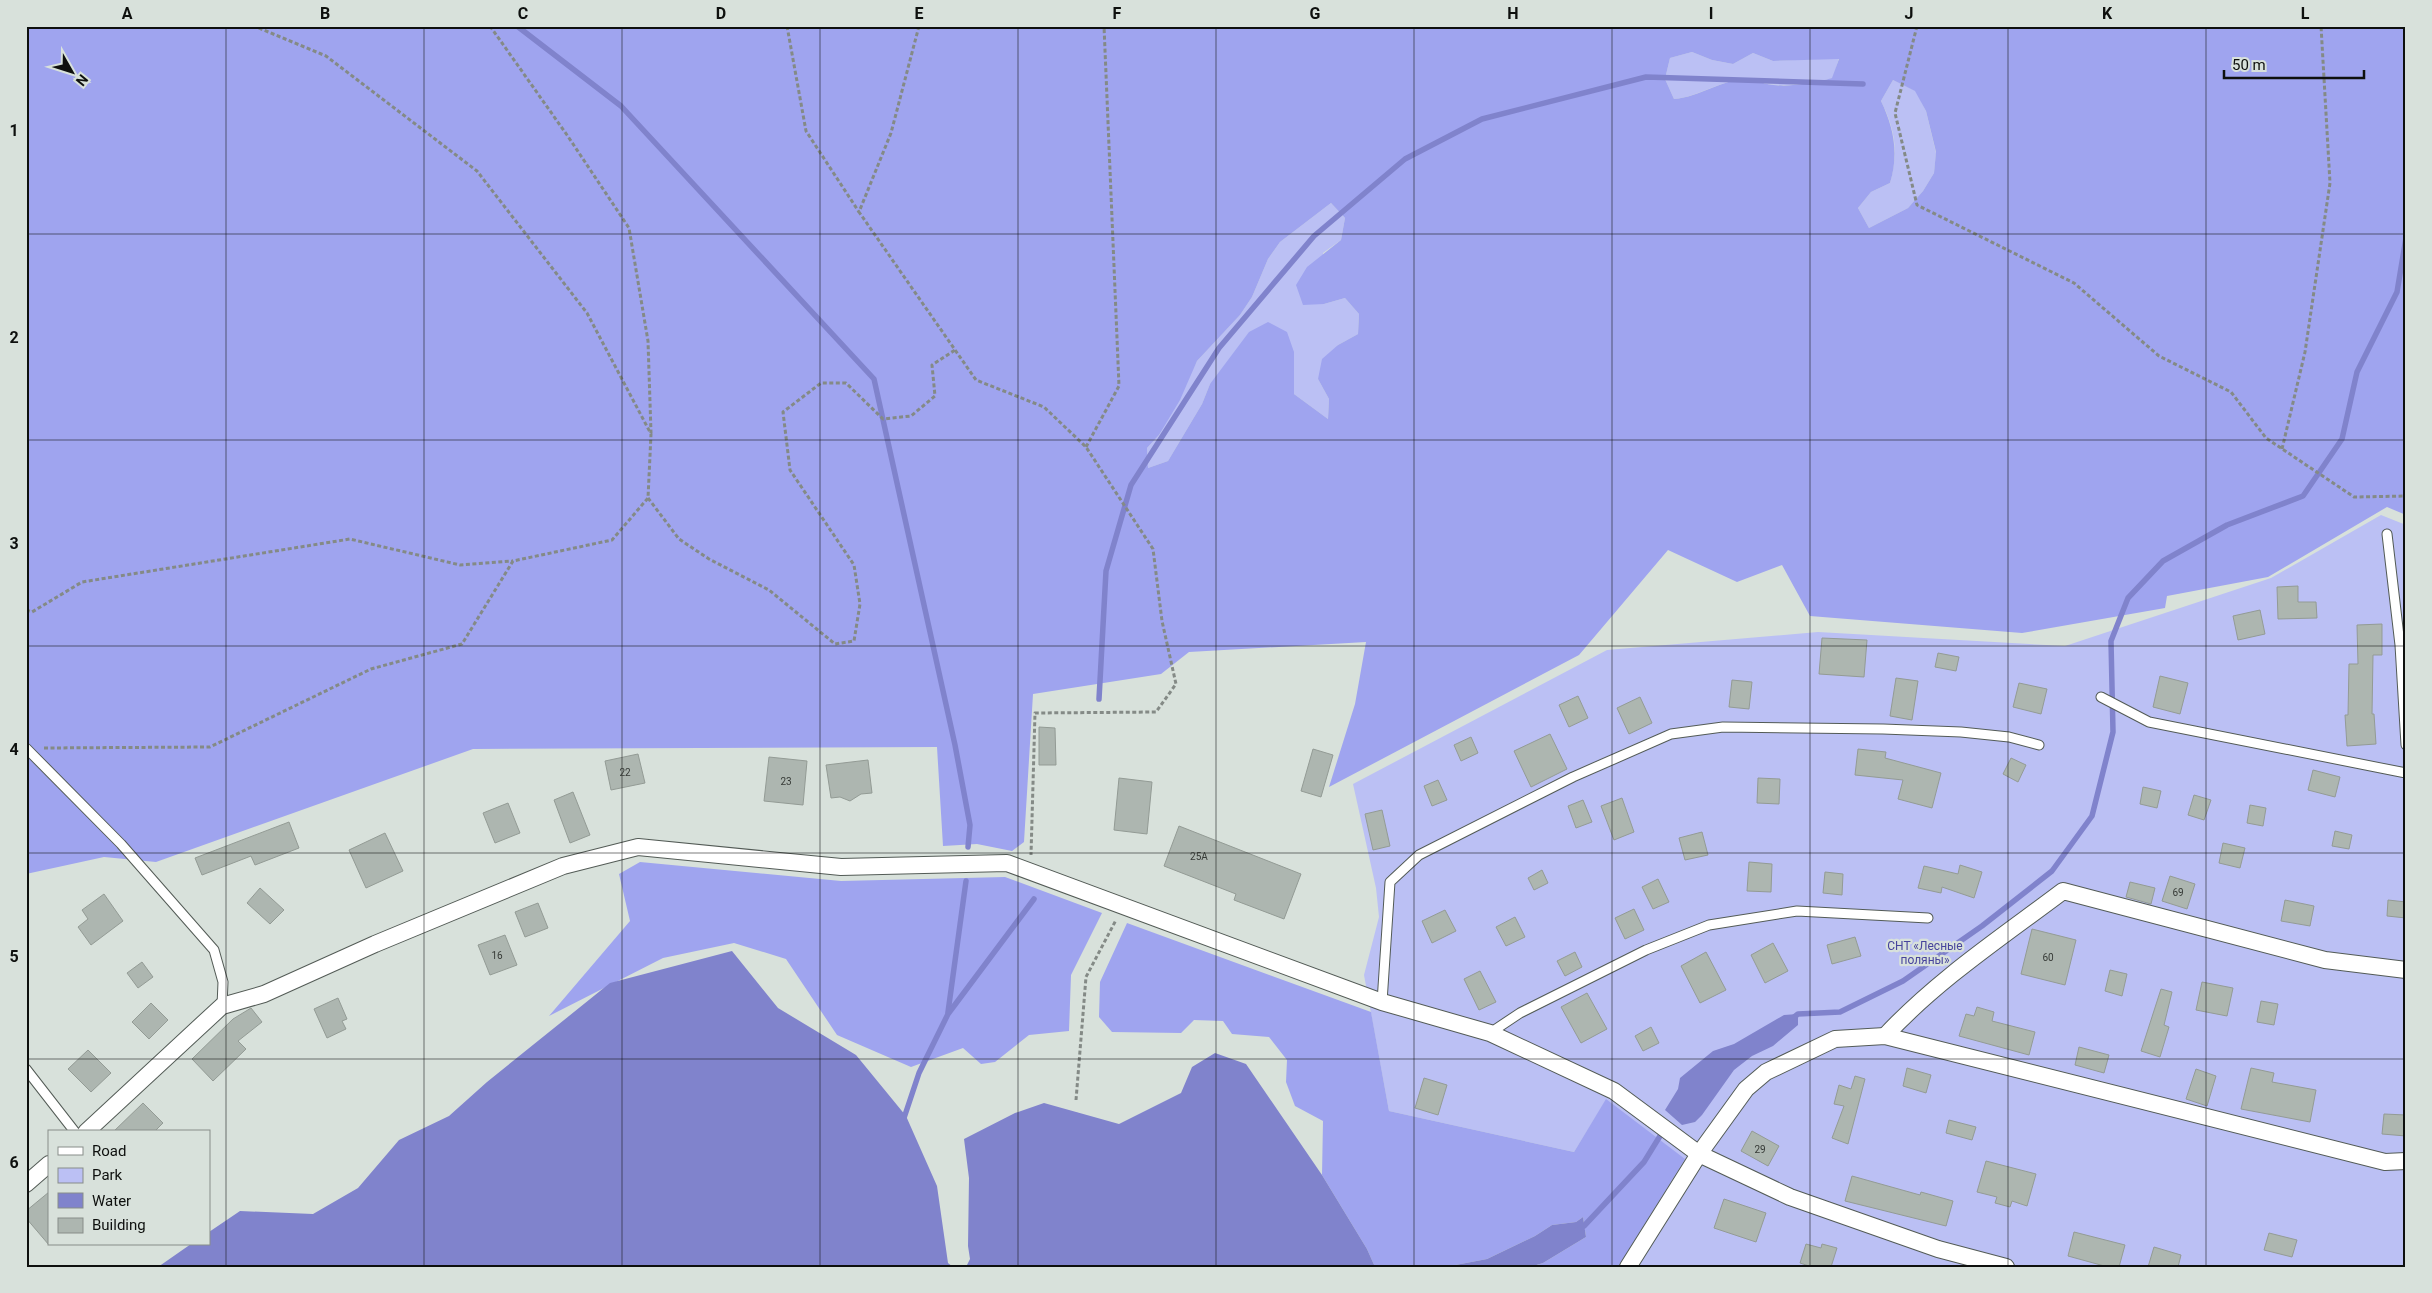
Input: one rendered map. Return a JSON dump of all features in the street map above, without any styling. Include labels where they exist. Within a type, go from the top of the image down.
[{"type":"street","points":[[88,1130],[222,1006],[264,994],[375,944],[563,866],[638,847],[841,867],[1008,863],[1382,1002],[1490,1033],[1614,1091],[1699,1154],[1790,1197],[1938,1249],[2006,1267]]},
{"type":"street","points":[[1884,1036],[1906,1012],[1968,962],[2063,891],[2326,960],[2406,970]]},
{"type":"street","points":[[1628,1267],[1699,1154],[1746,1089],[1766,1072],[1835,1039],[1884,1036],[2385,1162],[2406,1161]]},
{"type":"street","points":[[26,1184],[48,1165]]},
{"type":"lane","points":[[2387,534],[2400,645],[2406,745]]},
{"type":"lane","points":[[2100,697],[2148,722],[2406,773]]},
{"type":"lane","points":[[1382,1002],[1390,882],[1419,855],[1574,777],[1671,734],[1723,727],[1883,729],[1961,732],[2008,737],[2040,745]]},
{"type":"lane","points":[[26,748],[121,844],[214,950],[224,982],[222,1006]]},
{"type":"lane","points":[[1490,1033],[1520,1013],[1638,954],[1709,925],[1798,911],[1928,918]]},
{"type":"lane","points":[[26,1070],[73,1130]]},
{"type":"path","points":[[254,26],[326,56],[477,171],[587,313],[651,434]]},
{"type":"path","points":[[26,610],[32,612],[82,582],[350,539],[460,565],[513,561],[612,540],[648,498],[651,434],[648,341],[629,228],[567,135],[490,26]]},
{"type":"path","points":[[787,26],[806,131],[954,350],[976,380],[1044,407],[1086,446],[1153,549],[1162,622],[1176,684],[1156,712],[1035,713],[1030,871]]},
{"type":"path","points":[[859,212],[891,133],[919,26]]},
{"type":"path","points":[[1086,446],[1119,386],[1104,26]]},
{"type":"path","points":[[1917,26],[1895,113],[1917,205],[2074,283],[2159,356],[2231,392],[2266,438],[2354,497],[2406,496]]},
{"type":"path","points":[[2282,449],[2305,352],[2330,183],[2321,26]]},
{"type":"path","points":[[648,498],[679,539],[709,559],[769,590],[835,644],[854,641],[860,604],[854,565],[790,470],[783,412],[821,383],[846,383],[883,419],[911,416],[935,396],[932,366],[954,350]]},
{"type":"path","points":[[26,748],[210,747],[371,669],[462,644],[513,561]]},
{"type":"path","points":[[1076,1100],[1086,977],[1124,906]]},
{"type":"green space","points":[[1692,52],[1712,60],[1733,64],[1753,53],[1773,61],[1839,58],[1833,78],[1792,85],[1767,84],[1748,79],[1738,80],[1683,98],[1674,99],[1665,79],[1670,58]]},
{"type":"green space","points":[[1893,80],[1916,91],[1926,111],[1936,153],[1934,173],[1923,191],[1908,208],[1869,228],[1858,208],[1871,192],[1890,183],[1893,172],[1894,141],[1890,121],[1881,101]]},
{"type":"green space","points":[[1331,203],[1345,218],[1341,240],[1323,253],[1324,304],[1345,298],[1359,314],[1358,334],[1338,345],[1318,379],[1329,399],[1328,419],[1294,394],[1294,352],[1210,384],[1202,404],[1168,461],[1148,468],[1147,448],[1159,435],[1197,361],[1240,315],[1252,297],[1268,259],[1280,242]]},
{"type":"green space","name":"СНТ «Лесные поляны»","points":[[2381,515],[2406,525],[2406,1267],[1618,1267],[1684,1159],[1606,1100],[1574,1152],[1389,1111],[1364,975],[1379,917],[1376,888],[1353,784],[1607,650],[1818,632],[2065,646],[2271,578]]},
{"type":"shaded area","points":[[26,26],[2406,26],[2406,515],[2387,507],[2268,577],[2167,596],[2165,608],[2022,633],[1810,616],[1782,565],[1737,582],[1668,550],[1579,655],[1329,787],[1355,704],[1366,642],[1189,652],[1161,674],[1033,694],[1024,842],[1012,851],[977,844],[943,846],[937,747],[473,749],[156,862],[104,857],[26,874]],"holes":[[[1692,52],[1712,60],[1733,64],[1753,53],[1773,61],[1839,59],[1832,78],[1825,80],[1783,85],[1767,84],[1751,79],[1738,80],[1684,98],[1674,99],[1665,79],[1670,58]],[[1893,80],[1915,91],[1926,111],[1936,152],[1934,173],[1923,191],[1908,208],[1869,228],[1858,208],[1871,192],[1890,183],[1894,162],[1895,151],[1892,131],[1881,101]],[[1331,203],[1345,218],[1341,240],[1307,267],[1296,285],[1303,305],[1324,304],[1345,298],[1359,314],[1358,334],[1338,345],[1322,359],[1318,379],[1329,399],[1328,419],[1294,394],[1294,352],[1287,332],[1268,322],[1249,332],[1210,384],[1202,404],[1168,461],[1148,468],[1147,448],[1159,435],[1180,400],[1197,361],[1240,315],[1252,297],[1268,259],[1280,242]]]},
{"type":"shaded area","points":[[640,862],[841,881],[1005,877],[1102,913],[1071,975],[1069,1031],[1029,1035],[995,1062],[981,1064],[963,1048],[911,1067],[837,1035],[786,959],[734,943],[663,958],[549,1016],[630,921],[619,874]]},
{"type":"shaded area","points":[[1127,923],[1371,1012],[1389,1111],[1574,1152],[1606,1099],[1685,1159],[1618,1267],[1530,1267],[1543,1263],[1586,1237],[1583,1217],[1576,1222],[1552,1225],[1535,1236],[1487,1259],[1445,1267],[1375,1267],[1367,1249],[1322,1175],[1323,1121],[1295,1106],[1286,1082],[1287,1060],[1269,1037],[1232,1034],[1223,1021],[1194,1020],[1181,1033],[1112,1032],[1099,1017],[1100,982]]},
{"type":"water","points":[[732,951],[778,1008],[856,1055],[906,1116],[937,1186],[948,1263],[953,1267],[158,1267],[188,1246],[210,1246],[210,1231],[240,1211],[313,1214],[358,1188],[399,1140],[449,1116],[487,1082],[610,983]]},
{"type":"water","points":[[1798,1014],[1798,1025],[1773,1046],[1752,1056],[1734,1070],[1695,1122],[1682,1125],[1665,1110],[1678,1089],[1680,1078],[1713,1051],[1734,1044],[1784,1015]]},
{"type":"water","points":[[1215,1053],[1246,1064],[1322,1175],[1367,1249],[1375,1267],[966,1267],[970,1259],[968,1246],[969,1178],[964,1139],[1015,1113],[1044,1103],[1119,1124],[1181,1093],[1192,1067]]},
{"type":"water","points":[[1583,1217],[1586,1237],[1543,1263],[1530,1267],[1445,1267],[1487,1259],[1535,1236],[1552,1225],[1576,1222]]},
{"type":"building","points":[[2298,586],[2298,602],[2316,602],[2317,618],[2278,619],[2277,587]]},
{"type":"building","points":[[2260,610],[2265,634],[2238,640],[2233,616]]},
{"type":"building","points":[[2382,624],[2382,655],[2373,655],[2372,714],[2374,714],[2376,744],[2347,746],[2345,715],[2348,715],[2349,664],[2358,664],[2357,625]]},
{"type":"building","points":[[1822,638],[1867,640],[1864,677],[1819,674]]},
{"type":"building","points":[[1938,653],[1959,657],[1956,671],[1935,667]]},
{"type":"building","points":[[2160,676],[2188,683],[2180,714],[2153,707]]},
{"type":"building","points":[[1896,678],[1918,681],[1912,720],[1890,716]]},
{"type":"building","points":[[1732,680],[1752,682],[1749,709],[1729,707]]},
{"type":"building","points":[[2019,683],[2047,689],[2041,714],[2013,707]]},
{"type":"building","points":[[1578,696],[1588,718],[1569,727],[1559,705]]},
{"type":"building","points":[[1640,697],[1652,723],[1629,734],[1617,708]]},
{"type":"building","points":[[1039,727],[1055,728],[1056,765],[1039,765]]},
{"type":"building","points":[[1550,734],[1567,769],[1531,787],[1514,751]]},
{"type":"building","points":[[1471,737],[1478,753],[1461,761],[1454,745]]},
{"type":"building","points":[[1313,749],[1333,755],[1321,797],[1301,791]]},
{"type":"building","points":[[1858,749],[1886,752],[1885,758],[1941,773],[1932,808],[1898,799],[1903,780],[1855,775]]},
{"type":"building","points":[[638,754],[645,783],[611,790],[605,761]]},
{"type":"building","points":[[769,757],[807,761],[803,805],[764,801]]},
{"type":"building","points":[[2011,758],[2026,765],[2018,782],[2003,774]]},
{"type":"building","points":[[868,760],[872,793],[861,794],[850,801],[840,797],[831,798],[826,765]]},
{"type":"building","points":[[2313,770],[2340,777],[2335,797],[2308,790]]},
{"type":"building","points":[[1119,778],[1152,782],[1147,834],[1114,830]]},
{"type":"building","points":[[1758,778],[1780,779],[1779,804],[1757,803]]},
{"type":"building","points":[[1438,780],[1447,800],[1432,806],[1424,786]]},
{"type":"building","points":[[2143,787],[2161,791],[2157,808],[2140,804]]},
{"type":"building","points":[[573,792],[590,835],[570,843],[554,800]]},
{"type":"building","points":[[2194,795],[2211,800],[2204,820],[2188,815]]},
{"type":"building","points":[[1622,798],[1634,832],[1614,840],[1601,806]]},
{"type":"building","points":[[1583,800],[1592,822],[1576,828],[1568,806]]},
{"type":"building","points":[[508,803],[520,833],[495,843],[483,813]]},
{"type":"building","points":[[2250,805],[2266,808],[2263,826],[2247,823]]},
{"type":"building","points":[[1382,810],[1390,846],[1373,850],[1365,814]]},
{"type":"building","points":[[289,822],[299,848],[255,865],[251,856],[202,875],[195,858]]},
{"type":"building","points":[[1179,826],[1301,874],[1284,919],[1234,900],[1236,894],[1164,866]]},
{"type":"building","points":[[2335,831],[2352,835],[2349,849],[2332,846]]},
{"type":"building","points":[[1702,832],[1708,855],[1685,860],[1679,838]]},
{"type":"building","points":[[385,833],[403,871],[366,888],[349,850]]},
{"type":"building","points":[[2223,843],[2245,848],[2240,868],[2219,863]]},
{"type":"building","points":[[1749,862],[1772,864],[1771,892],[1747,891]]},
{"type":"building","points":[[1960,865],[1982,872],[1974,898],[1942,887],[1941,893],[1918,888],[1924,866],[1958,874]]},
{"type":"building","points":[[1542,870],[1548,883],[1534,890],[1528,878]]},
{"type":"building","points":[[1825,872],[1843,874],[1842,895],[1823,893]]},
{"type":"building","points":[[2170,876],[2195,884],[2187,909],[2162,901]]},
{"type":"building","points":[[1658,879],[1669,902],[1653,909],[1642,887]]},
{"type":"building","points":[[2130,882],[2155,888],[2151,904],[2126,897]]},
{"type":"building","points":[[260,888],[284,910],[270,924],[247,903]]},
{"type":"building","points":[[104,894],[123,921],[91,945],[78,927],[88,919],[82,910]]},
{"type":"building","points":[[2285,900],[2314,906],[2310,926],[2281,921]]},
{"type":"building","points":[[2388,900],[2406,902],[2406,918],[2387,916]]},
{"type":"building","points":[[538,903],[548,928],[525,937],[515,912]]},
{"type":"building","points":[[1634,909],[1644,930],[1625,939],[1615,918]]},
{"type":"building","points":[[1445,910],[1456,931],[1432,943],[1422,921]]},
{"type":"building","points":[[1515,917],[1525,937],[1506,946],[1496,927]]},
{"type":"building","points":[[2032,929],[2076,940],[2065,985],[2021,974]]},
{"type":"building","points":[[505,935],[517,965],[490,975],[478,945]]},
{"type":"building","points":[[1855,937],[1861,956],[1832,964],[1827,945]]},
{"type":"building","points":[[1773,943],[1788,971],[1765,983],[1751,955]]},
{"type":"building","points":[[1575,952],[1582,967],[1565,976],[1557,961]]},
{"type":"building","points":[[1706,952],[1726,990],[1700,1003],[1681,966]]},
{"type":"building","points":[[142,962],[153,977],[138,988],[127,973]]},
{"type":"building","points":[[2110,970],[2127,974],[2122,996],[2105,991]]},
{"type":"building","points":[[1480,971],[1496,1002],[1479,1010],[1464,979]]},
{"type":"building","points":[[2202,982],[2233,988],[2227,1016],[2196,1010]]},
{"type":"building","points":[[2161,989],[2172,992],[2164,1025],[2169,1027],[2160,1057],[2141,1051]]},
{"type":"building","points":[[1587,993],[1607,1029],[1581,1043],[1561,1007]]},
{"type":"building","points":[[338,998],[347,1019],[342,1021],[346,1029],[327,1038],[314,1009]]},
{"type":"building","points":[[2261,1001],[2278,1004],[2274,1025],[2257,1022]]},
{"type":"building","points":[[151,1003],[168,1020],[149,1039],[132,1022]]},
{"type":"building","points":[[1977,1007],[1994,1012],[1992,1021],[2035,1032],[2029,1055],[1959,1036],[1966,1014],[1974,1016]]},
{"type":"building","points":[[251,1008],[262,1022],[238,1041],[246,1049],[213,1081],[192,1059],[233,1019]]},
{"type":"building","points":[[1651,1027],[1659,1043],[1643,1051],[1635,1036]]},
{"type":"building","points":[[2079,1047],[2109,1055],[2104,1073],[2075,1065]]},
{"type":"building","points":[[88,1050],[111,1073],[91,1092],[68,1069]]},
{"type":"building","points":[[1907,1068],[1931,1075],[1926,1093],[1903,1086]]},
{"type":"building","points":[[2251,1068],[2274,1073],[2272,1082],[2316,1090],[2310,1122],[2241,1109]]},
{"type":"building","points":[[2196,1069],[2216,1076],[2207,1106],[2186,1099]]},
{"type":"building","points":[[1855,1076],[1865,1079],[1848,1144],[1832,1138],[1844,1106],[1834,1104],[1839,1085],[1851,1089]]},
{"type":"building","points":[[1424,1078],[1447,1085],[1438,1115],[1415,1108]]},
{"type":"building","points":[[143,1103],[163,1123],[156,1130],[115,1130]]},
{"type":"building","points":[[2384,1114],[2406,1115],[2406,1136],[2382,1134]]},
{"type":"building","points":[[1949,1120],[1976,1127],[1972,1140],[1946,1133]]},
{"type":"building","points":[[1752,1131],[1779,1146],[1768,1166],[1741,1151]]},
{"type":"building","points":[[1986,1161],[2036,1174],[2027,1206],[2012,1201],[2010,1207],[1995,1203],[1997,1197],[1977,1192]]},
{"type":"building","points":[[1852,1176],[1920,1195],[1921,1192],[1953,1201],[1946,1226],[1845,1201]]},
{"type":"building","points":[[48,1193],[48,1244],[26,1218],[26,1211]]},
{"type":"building","points":[[1724,1199],[1766,1213],[1756,1242],[1714,1228]]},
{"type":"building","points":[[2074,1232],[2125,1245],[2119,1267],[2108,1267],[2068,1256]]},
{"type":"building","points":[[2269,1233],[2297,1240],[2292,1257],[2264,1250]]},
{"type":"building","points":[[1806,1244],[1821,1248],[1822,1244],[1837,1248],[1831,1267],[1812,1267],[1800,1263]]},
{"type":"building","points":[[2154,1247],[2181,1255],[2178,1267],[2148,1267]]},
{"type":"waterway","points":[[517,26],[621,106],[874,379],[955,745],[970,825],[968,847]]},
{"type":"waterway","points":[[1099,699],[1106,571],[1131,485],[1219,348],[1314,236],[1405,159],[1482,119],[1646,77],[1863,84]]},
{"type":"waterway","points":[[1793,1018],[1798,1014],[1840,1012],[1903,981],[1982,926],[2052,871],[2092,816],[2113,732],[2111,641],[2128,598],[2163,561],[2227,525],[2303,496],[2342,439],[2357,372],[2397,292],[2406,238]]},
{"type":"waterway","points":[[948,1012],[966,881]]},
{"type":"waterway","points":[[903,1121],[919,1073],[948,1014],[1034,899]]},
{"type":"waterway","points":[[1578,1230],[1584,1226],[1644,1162],[1660,1136]]}]
